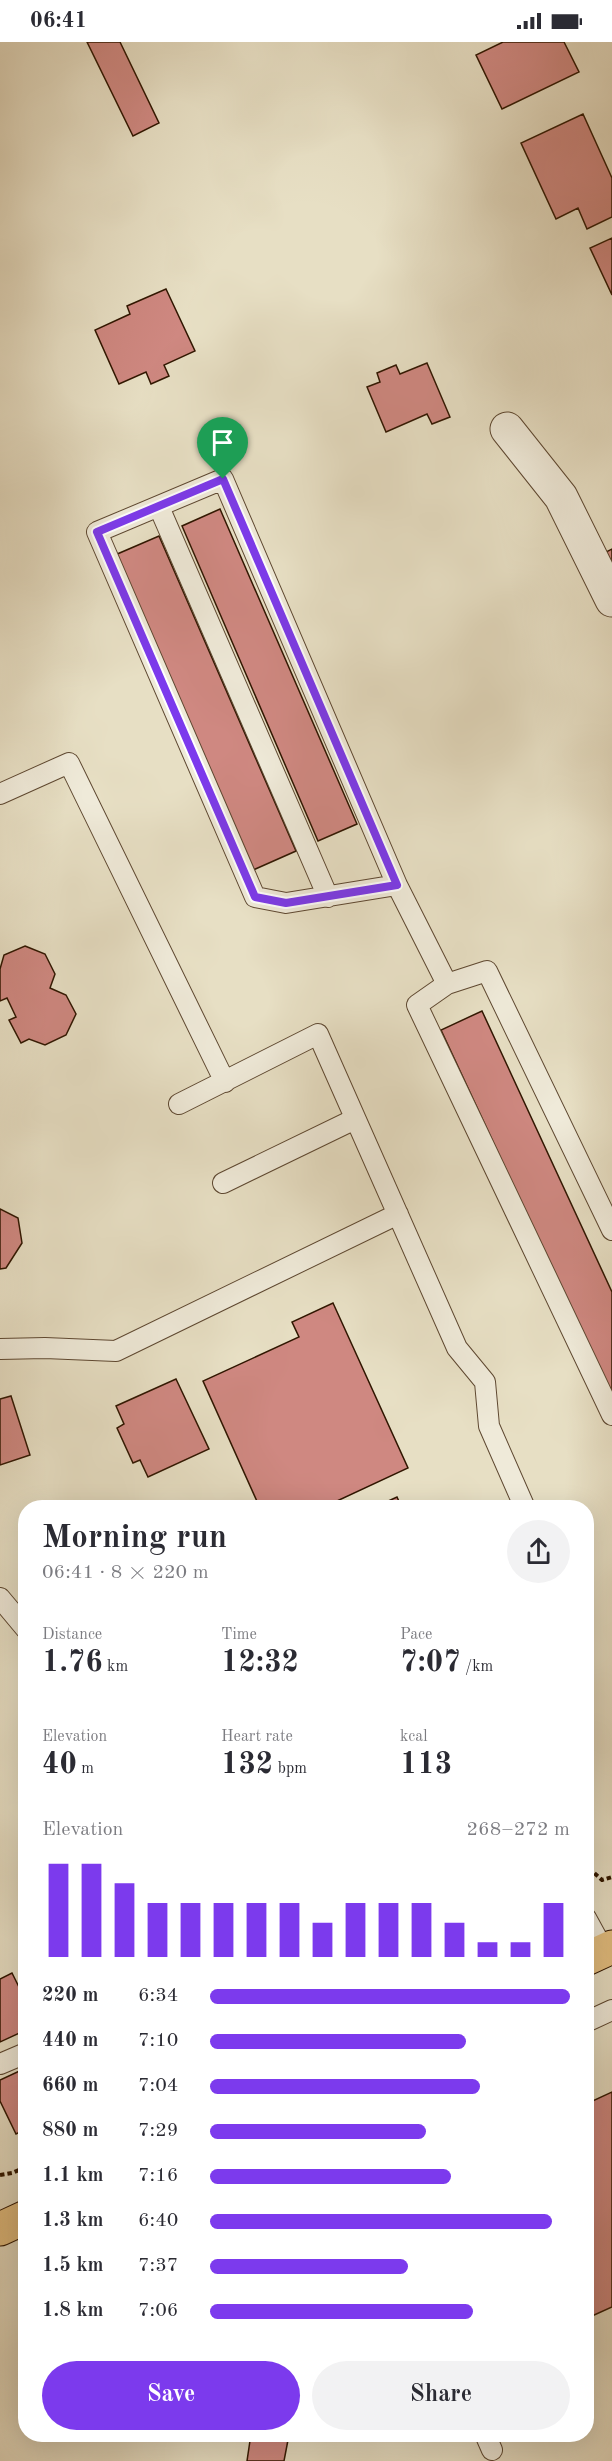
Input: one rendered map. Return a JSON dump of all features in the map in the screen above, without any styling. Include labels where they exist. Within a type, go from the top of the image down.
[{"type":"main road","points":[[0,2229],[18,2221]]},
{"type":"street","points":[[507,429],[561,497],[612,600]]},
{"type":"lane","points":[[397,885],[286,903],[255,897],[97,532],[223,479],[397,885],[447,984]]},
{"type":"lane","points":[[159,507],[328,897]]},
{"type":"lane","points":[[0,794],[69,763],[225,1082]]},
{"type":"lane","points":[[612,1230],[487,971],[447,984],[417,1005],[612,1415]]},
{"type":"lane","points":[[179,1104],[318,1034],[457,1348],[484,1382],[489,1426],[521,1500]]},
{"type":"lane","points":[[223,1183],[355,1119]]},
{"type":"lane","points":[[0,1349],[116,1351],[398,1214]]},
{"type":"lane","points":[[0,1598],[18,1619]]},
{"type":"lane","points":[[594,1936],[601,1952]]},
{"type":"lane","points":[[594,2018],[612,2010]]},
{"type":"lane","points":[[0,2064],[18,2056]]},
{"type":"path","points":[[594,1874],[602,1880],[612,1877]]},
{"type":"path","points":[[0,2175],[18,2170]]},
{"type":"building","points":[[87,42],[120,42],[159,123],[133,136]]},
{"type":"building","points":[[503,42],[564,42],[579,72],[502,109],[476,55]]},
{"type":"building","points":[[583,114],[612,178],[612,217],[587,229],[578,208],[556,219],[521,143]]},
{"type":"building","points":[[612,238],[612,295],[590,248]]},
{"type":"building","points":[[166,289],[195,351],[164,365],[169,376],[151,384],[146,372],[119,384],[95,330],[130,314],[127,306]]},
{"type":"building","points":[[427,363],[450,417],[432,424],[427,414],[386,432],[367,387],[380,382],[377,373],[396,365],[400,374]]},
{"type":"building","points":[[220,509],[357,824],[318,841],[182,526]]},
{"type":"building","points":[[159,536],[296,851],[253,870],[115,555]]},
{"type":"building","points":[[612,549],[612,565],[606,552]]},
{"type":"building","points":[[25,946],[45,954],[55,974],[50,988],[66,995],[76,1014],[66,1035],[45,1045],[29,1039],[21,1043],[9,1020],[16,1017],[7,998],[0,1001],[0,969],[4,955]]},
{"type":"building","points":[[482,1011],[612,1292],[612,1398],[441,1030]]},
{"type":"building","points":[[0,1209],[18,1218],[22,1243],[6,1268],[0,1269]]},
{"type":"building","points":[[333,1303],[408,1468],[339,1500],[256,1500],[203,1381],[299,1337],[292,1322]]},
{"type":"building","points":[[176,1379],[209,1449],[148,1477],[140,1460],[133,1463],[117,1428],[124,1424],[116,1406]]},
{"type":"building","points":[[11,1396],[30,1455],[0,1465],[0,1399]]},
{"type":"building","points":[[12,1973],[18,1985],[18,2034],[0,2042],[0,1979]]},
{"type":"building","points":[[18,2072],[18,2133],[16,2134],[0,2101],[0,2080]]},
{"type":"building","points":[[612,2092],[612,2307],[594,2315],[594,2100]]},
{"type":"building","points":[[250,2442],[288,2442],[284,2461],[247,2461]]},
{"type":"route","points":[[223,479],[397,885],[286,903],[255,897],[97,532],[223,479]]}]
